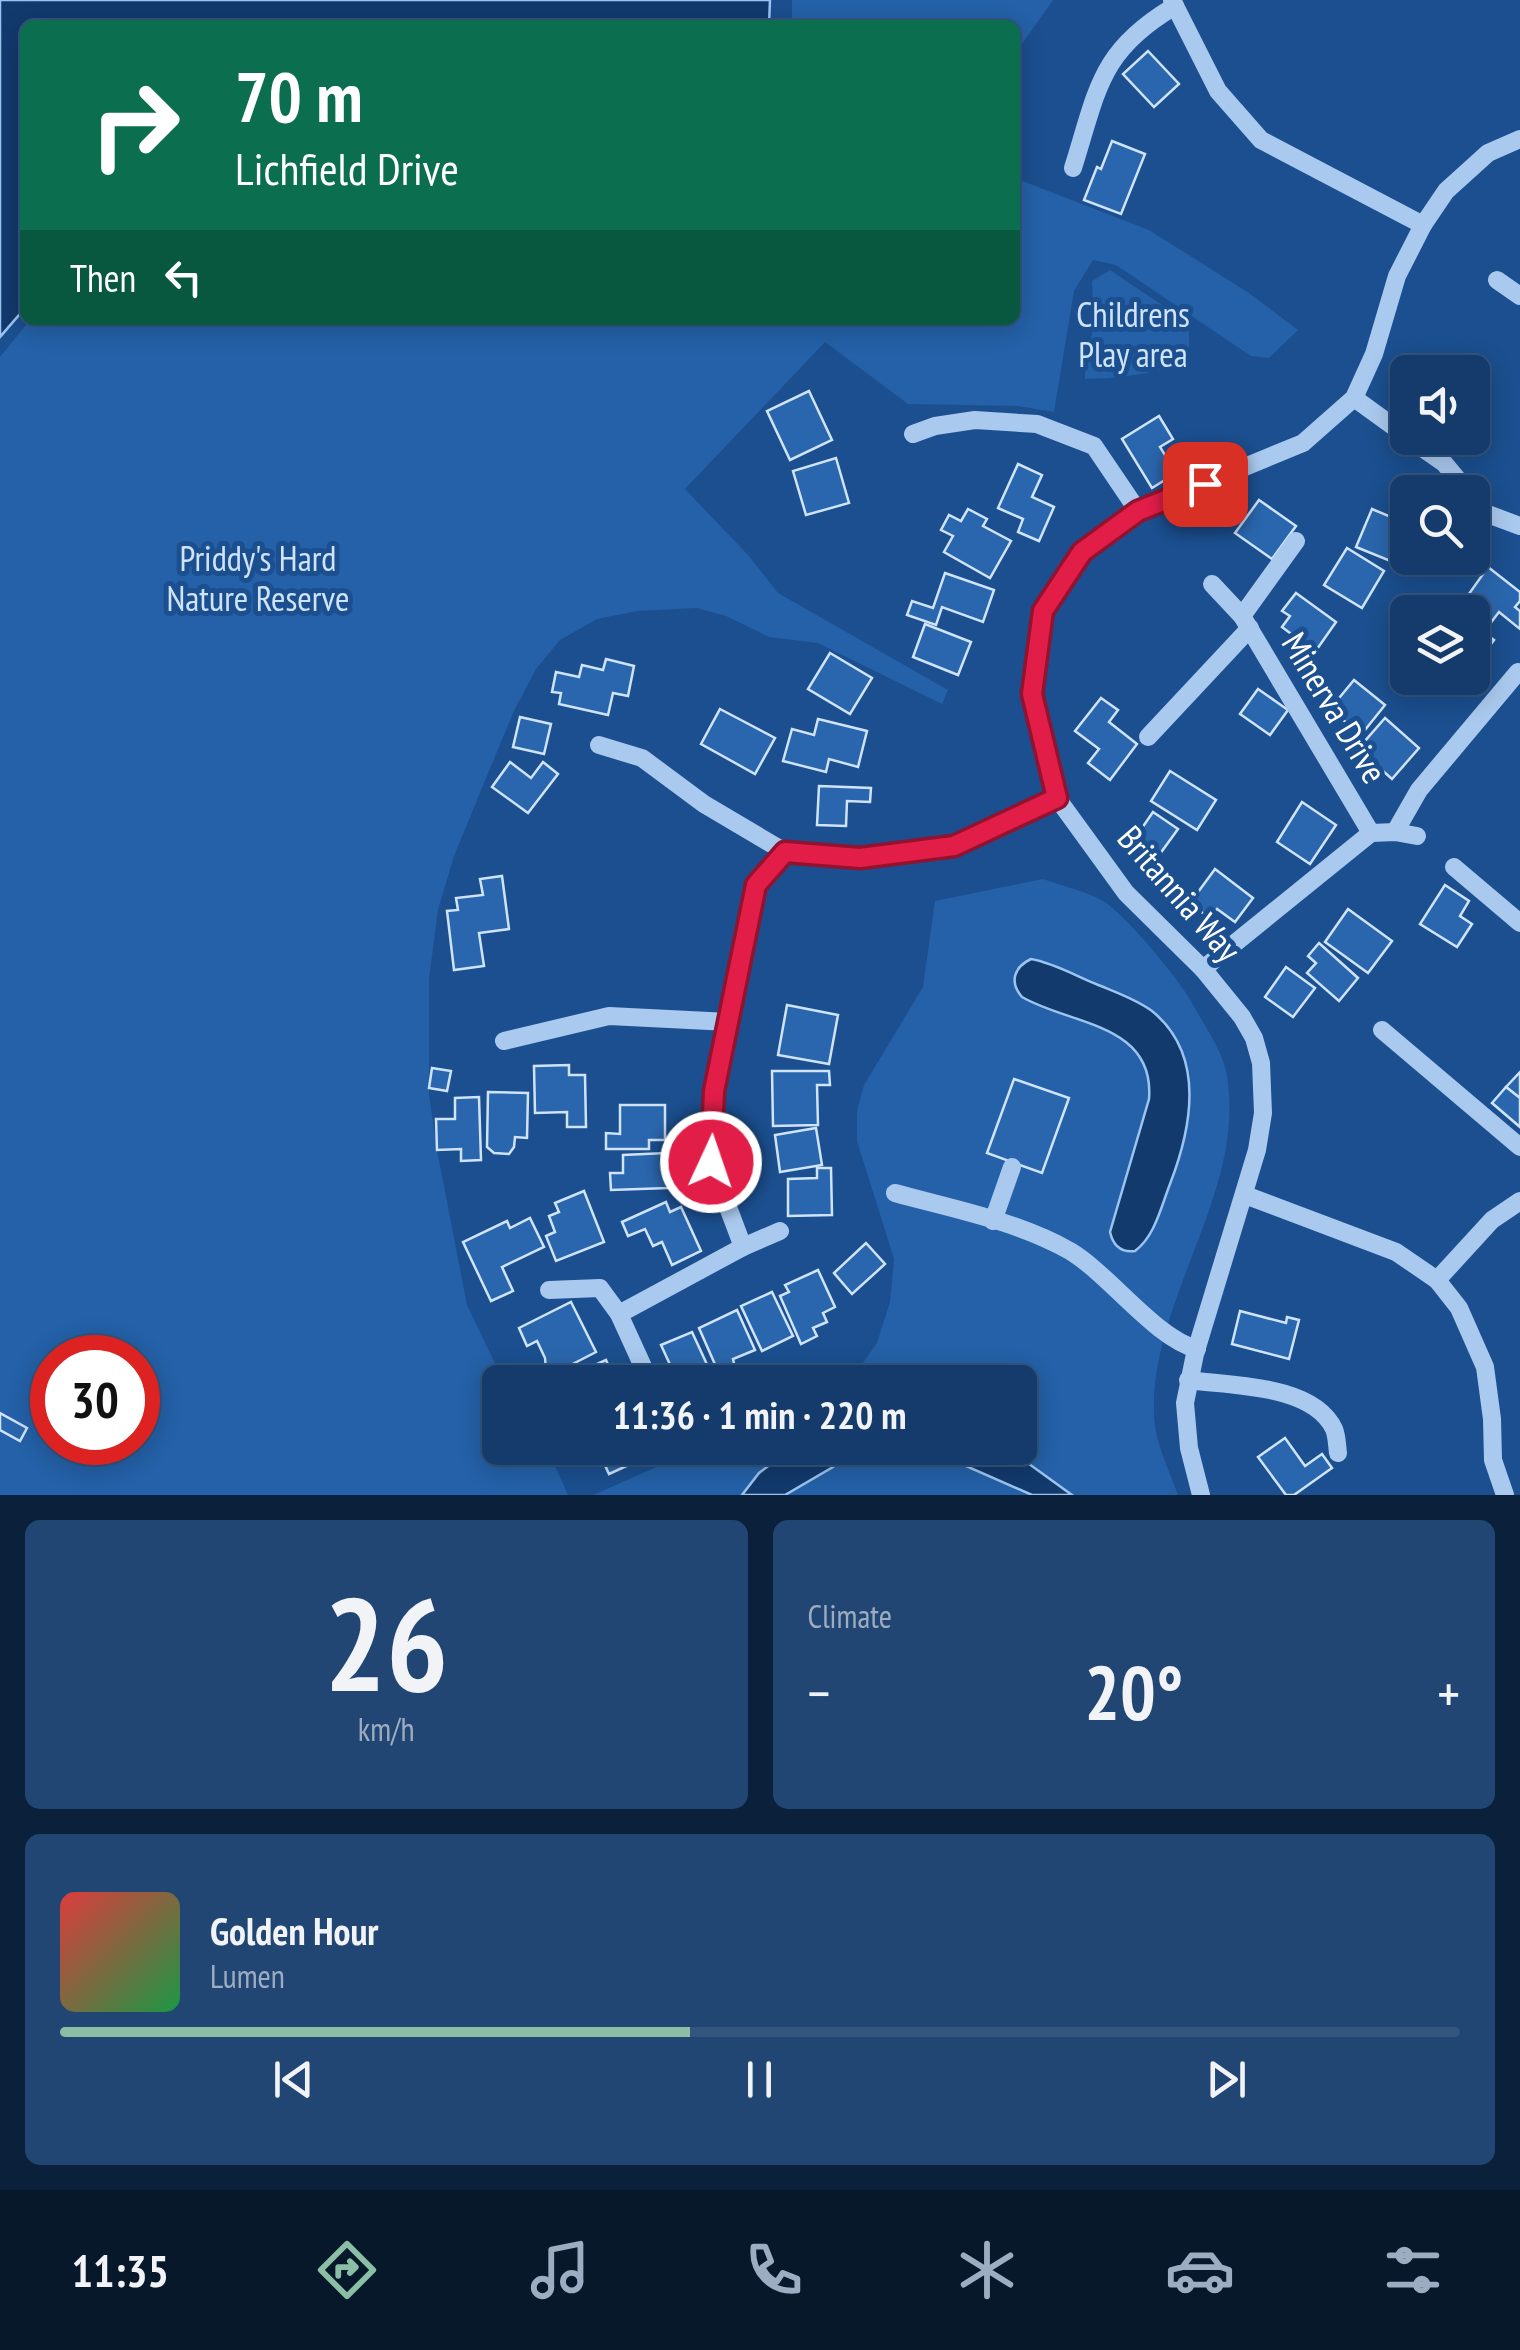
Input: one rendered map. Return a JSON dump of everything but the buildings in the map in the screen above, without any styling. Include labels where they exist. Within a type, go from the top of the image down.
[{"type":"street","points":[[1073,168],[1108,64],[1131,35],[1173,3],[1218,90],[1261,140],[1423,225]]},
{"type":"street","name":"Britannia Way","points":[[1202,1495],[1185,1425],[1188,1380],[1245,1195],[1263,1113],[1261,1063],[1254,1038],[1242,1017],[1203,969],[1126,893],[1057,798],[1032,694],[1043,611],[1082,552],[1138,511],[1304,443],[1354,398],[1374,354],[1398,276],[1423,225],[1446,191],[1488,154],[1520,139]]},
{"type":"street","points":[[1497,280],[1520,296]]},
{"type":"street","points":[[1354,398],[1390,424]]},
{"type":"street","points":[[913,434],[975,420],[1037,424],[1094,446],[1138,511]]},
{"type":"street","points":[[1433,455],[1454,475]]},
{"type":"street","points":[[1490,515],[1520,526]]},
{"type":"street","name":"Minerva Drive","points":[[1246,622],[1296,541]]},
{"type":"street","name":"Minerva Drive","points":[[1212,584],[1246,622],[1371,833]]},
{"type":"street","points":[[1148,738],[1246,622]]},
{"type":"street","points":[[1396,832],[1419,790],[1518,672]]},
{"type":"street","points":[[600,745],[642,758],[704,804],[785,852],[860,858],[954,846],[1057,798]]},
{"type":"street","name":"Minerva Drive","points":[[1203,969],[1371,833],[1417,836]]},
{"type":"street","points":[[743,1247],[711,1162],[714,1091],[756,885],[785,852]]},
{"type":"street","points":[[1454,867],[1520,922]]},
{"type":"street","points":[[504,1041],[609,1016],[729,1022]]},
{"type":"street","points":[[1382,1030],[1520,1147]]},
{"type":"street","points":[[993,1221],[1012,1167]]},
{"type":"street","points":[[895,1192],[1039,1236],[1082,1258],[1173,1338],[1197,1348]]},
{"type":"street","points":[[1245,1195],[1396,1252],[1436,1280],[1459,1308],[1484,1366],[1493,1460],[1505,1495]]},
{"type":"street","points":[[1436,1280],[1492,1220],[1520,1202]]},
{"type":"street","points":[[619,1314],[780,1231]]},
{"type":"street","points":[[549,1290],[600,1288],[619,1314],[642,1365]]},
{"type":"street","points":[[1188,1380],[1293,1394],[1318,1410],[1335,1430],[1338,1453]]},
{"type":"green space","points":[[792,0],[1053,0],[1020,47],[1020,20],[792,20]]},
{"type":"green space","name":"Priddy's Hard Nature Reserve","points":[[1020,180],[1149,230],[1249,293],[1298,330],[1269,358],[1251,356],[1116,265],[1093,260],[1074,291],[1054,412],[1018,406],[908,404],[825,342],[685,489],[749,556],[778,593],[948,690],[942,704],[818,643],[769,637],[726,616],[697,608],[637,611],[597,619],[560,640],[536,669],[513,713],[454,856],[438,910],[429,979],[429,1094],[467,1305],[496,1365],[482,1365],[482,1465],[555,1465],[568,1495],[0,1495],[0,357],[26,325],[1020,325]]},
{"type":"green space","name":"Childrens Play area","points":[[1110,270],[1189,323],[1189,356],[1154,371],[1085,379],[1094,326],[1092,281]]},
{"type":"green space","points":[[1043,879],[1084,892],[1116,911],[1175,978],[1212,1037],[1227,1076],[1229,1120],[1223,1162],[1166,1329],[1157,1372],[1155,1425],[1178,1495],[1072,1495],[1031,1465],[1037,1465],[1037,1365],[861,1365],[877,1343],[890,1302],[894,1259],[857,1141],[857,1111],[864,1085],[923,987],[935,901]],"holes":[[[1031,959],[1150,1009],[1174,1036],[1190,1074],[1179,1156],[1150,1234],[1135,1251],[1126,1252],[1110,1232],[1149,1099],[1147,1074],[1138,1055],[1124,1041],[1106,1030],[1021,997]]]},
{"type":"green space","points":[[661,1465],[769,1465],[742,1495],[593,1495]]},
{"type":"green space","points":[[964,1465],[1032,1495],[785,1495],[840,1466]]},
{"type":"shaded area","points":[[0,0],[770,0],[769,20],[20,20],[20,314],[0,337]]},
{"type":"shaded area","points":[[1031,959],[1146,1007],[1169,1029],[1181,1049],[1190,1093],[1184,1139],[1157,1220],[1135,1251],[1118,1247],[1110,1232],[1149,1099],[1147,1074],[1138,1055],[1124,1041],[1022,997],[1015,975]]},
{"type":"shaded area","points":[[770,1465],[837,1465],[785,1495],[742,1495]]},
{"type":"shaded area","points":[[964,1465],[1031,1465],[1072,1495],[1032,1495]]},
{"type":"route","points":[[711,1162],[714,1091],[756,885],[785,852],[860,858],[954,846],[1057,798],[1032,694],[1043,611],[1082,552],[1138,511],[1205,484]]}]
